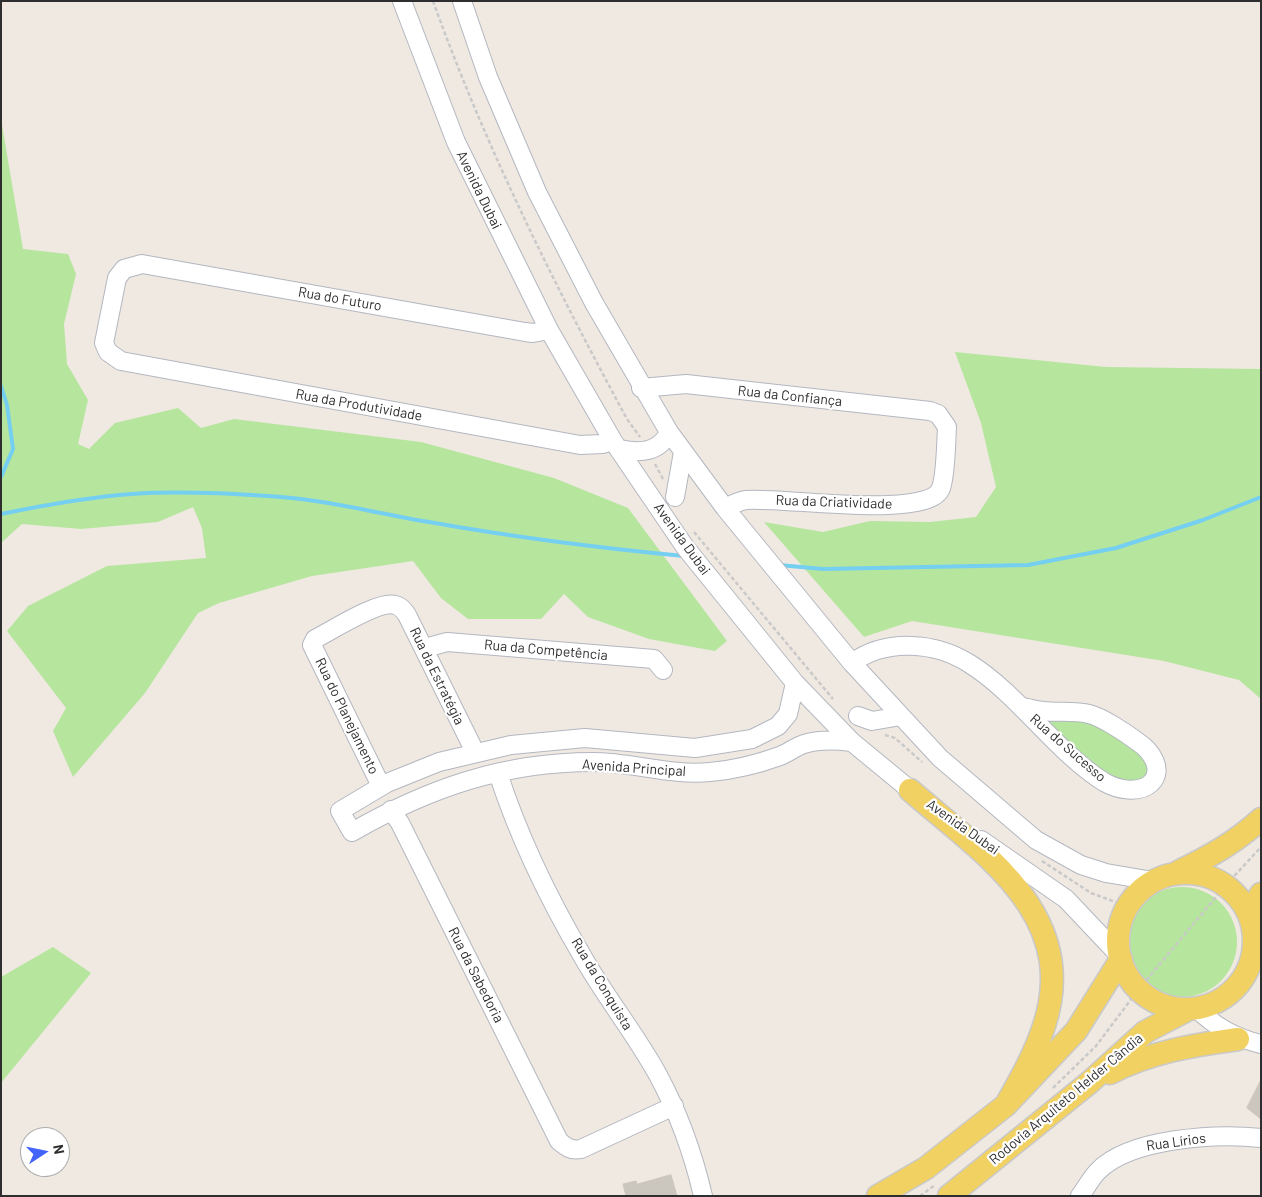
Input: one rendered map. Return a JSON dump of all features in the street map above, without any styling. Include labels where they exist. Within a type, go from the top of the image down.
[{"type":"main road","points":[[910,790],[998,866],[1024,896],[1042,928],[1051,957],[1052,986],[1045,1025],[1034,1053],[1006,1105]]},
{"type":"main road","points":[[1261,818],[1241,837],[1208,858],[1153,881],[1126,906],[1119,926],[1117,940],[1125,972],[1135,987],[1151,1000],[1169,1007],[1192,1009],[1226,997],[1242,981],[1252,960],[1254,923],[1261,894]]},
{"type":"main road","points":[[1177,872],[1203,874],[1223,883],[1239,897],[1254,923]]},
{"type":"main road","points":[[878,1196],[926,1168],[1006,1105],[1076,1031],[1120,958]]},
{"type":"main road","name":"Rodovia Arquiteto Helder Cândia","points":[[949,1196],[1090,1082],[1145,1032],[1192,1009]]},
{"type":"main road","points":[[1090,1082],[1150,1056],[1194,1045],[1238,1038]]},
{"type":"street","name":"Avenida Dubai","points":[[402,1],[456,142],[549,330],[617,445],[685,547],[795,683],[852,742],[910,790],[1066,899],[1120,958]]},
{"type":"street","points":[[462,1],[488,77],[537,192],[594,303],[641,388],[669,432],[725,508],[852,663],[940,758],[1036,840],[1081,865],[1106,873],[1153,881]]},
{"type":"street","name":"Rua do Futuro","points":[[108,352],[104,343],[116,278],[124,269],[131,265],[142,264],[533,333],[549,330]]},
{"type":"street","name":"Rua da Produtividade","points":[[108,352],[121,361],[580,445],[617,445],[635,453],[653,449],[665,440],[669,432]]},
{"type":"street","name":"Rua da Confiança","points":[[641,388],[686,384],[930,411],[938,414],[947,427],[941,489]]},
{"type":"street","points":[[675,497],[683,452]]},
{"type":"street","name":"Rua da Criatividade","points":[[725,508],[746,500],[850,505],[896,504],[934,498],[941,489]]},
{"type":"street","name":"Rua da Estratégia","points":[[312,645],[315,639],[378,607],[395,604],[402,608],[425,648],[475,752]]},
{"type":"street","name":"Rua da Competência","points":[[425,648],[447,642],[654,659],[663,670]]},
{"type":"street","name":"Rua do Planejamento","points":[[312,645],[381,786]]},
{"type":"street","name":"Rua do Sucesso","points":[[852,663],[876,650],[893,646],[913,646],[938,651],[970,664],[1105,782],[1119,788],[1133,789],[1145,787],[1153,780],[1156,768],[1152,754],[1139,742],[1090,714],[1044,711],[1021,707]]},
{"type":"street","name":"Avenida Principal","points":[[795,683],[788,714],[778,726],[752,738],[718,746],[676,747],[585,738],[533,741],[475,752],[439,762],[381,786],[340,812],[352,832],[391,810],[445,787],[498,773],[556,764],[594,762],[711,772],[781,756],[803,744],[816,741],[852,742]]},
{"type":"street","points":[[858,716],[872,721],[901,716]]},
{"type":"street","name":"Rua da Conquista","points":[[498,773],[510,810],[584,959],[657,1073],[674,1106],[686,1134],[703,1196]]},
{"type":"street","name":"Rua da Sabedoria","points":[[391,810],[400,823],[559,1141],[566,1148],[581,1149],[674,1106]]},
{"type":"street","points":[[1192,1009],[1209,1022],[1238,1038],[1261,1044]]},
{"type":"street","name":"Rua Lírios","points":[[1080,1196],[1098,1171],[1118,1156],[1140,1146],[1215,1137],[1261,1138]]},
{"type":"green space","points":[[1,119],[23,249],[68,254],[76,274],[64,324],[67,364],[88,400],[78,444],[89,449],[115,423],[178,408],[201,428],[234,419],[421,442],[554,478],[628,508],[727,641],[715,651],[649,639],[588,617],[564,594],[541,619],[468,619],[441,598],[413,561],[312,576],[219,603],[198,613],[145,693],[73,777],[53,731],[66,708],[7,631],[28,606],[107,566],[206,558],[202,528],[193,507],[158,522],[81,529],[22,524],[1,543]]},
{"type":"green space","points":[[955,352],[1106,367],[1261,369],[1261,699],[1239,680],[1164,661],[912,621],[864,637],[764,522],[823,532],[870,521],[930,522],[976,517],[996,487],[981,423]]},
{"type":"green space","points":[[1036,715],[1092,720],[1149,757],[1150,778],[1129,786],[1099,774]]},
{"type":"green space","points":[[1182,887],[1203,891],[1221,903],[1233,921],[1237,942],[1233,963],[1221,981],[1203,993],[1182,997],[1161,993],[1143,981],[1131,963],[1127,942],[1131,921],[1143,903],[1161,891]]},
{"type":"green space","points":[[53,947],[91,973],[1,1083],[1,977]]},
{"type":"building","points":[[1261,1080],[1261,1119],[1247,1108]]},
{"type":"building","points":[[671,1175],[677,1196],[626,1196],[623,1184],[636,1181],[637,1184]]},
{"type":"waterway","points":[[1,386],[7,405],[13,449],[1,477]]},
{"type":"waterway","points":[[1,514],[66,502],[132,494],[217,493],[251,495],[329,503],[429,522],[524,537],[684,556]]},
{"type":"waterway","points":[[779,565],[823,569],[1028,565],[1116,548],[1203,520],[1261,497]]}]
